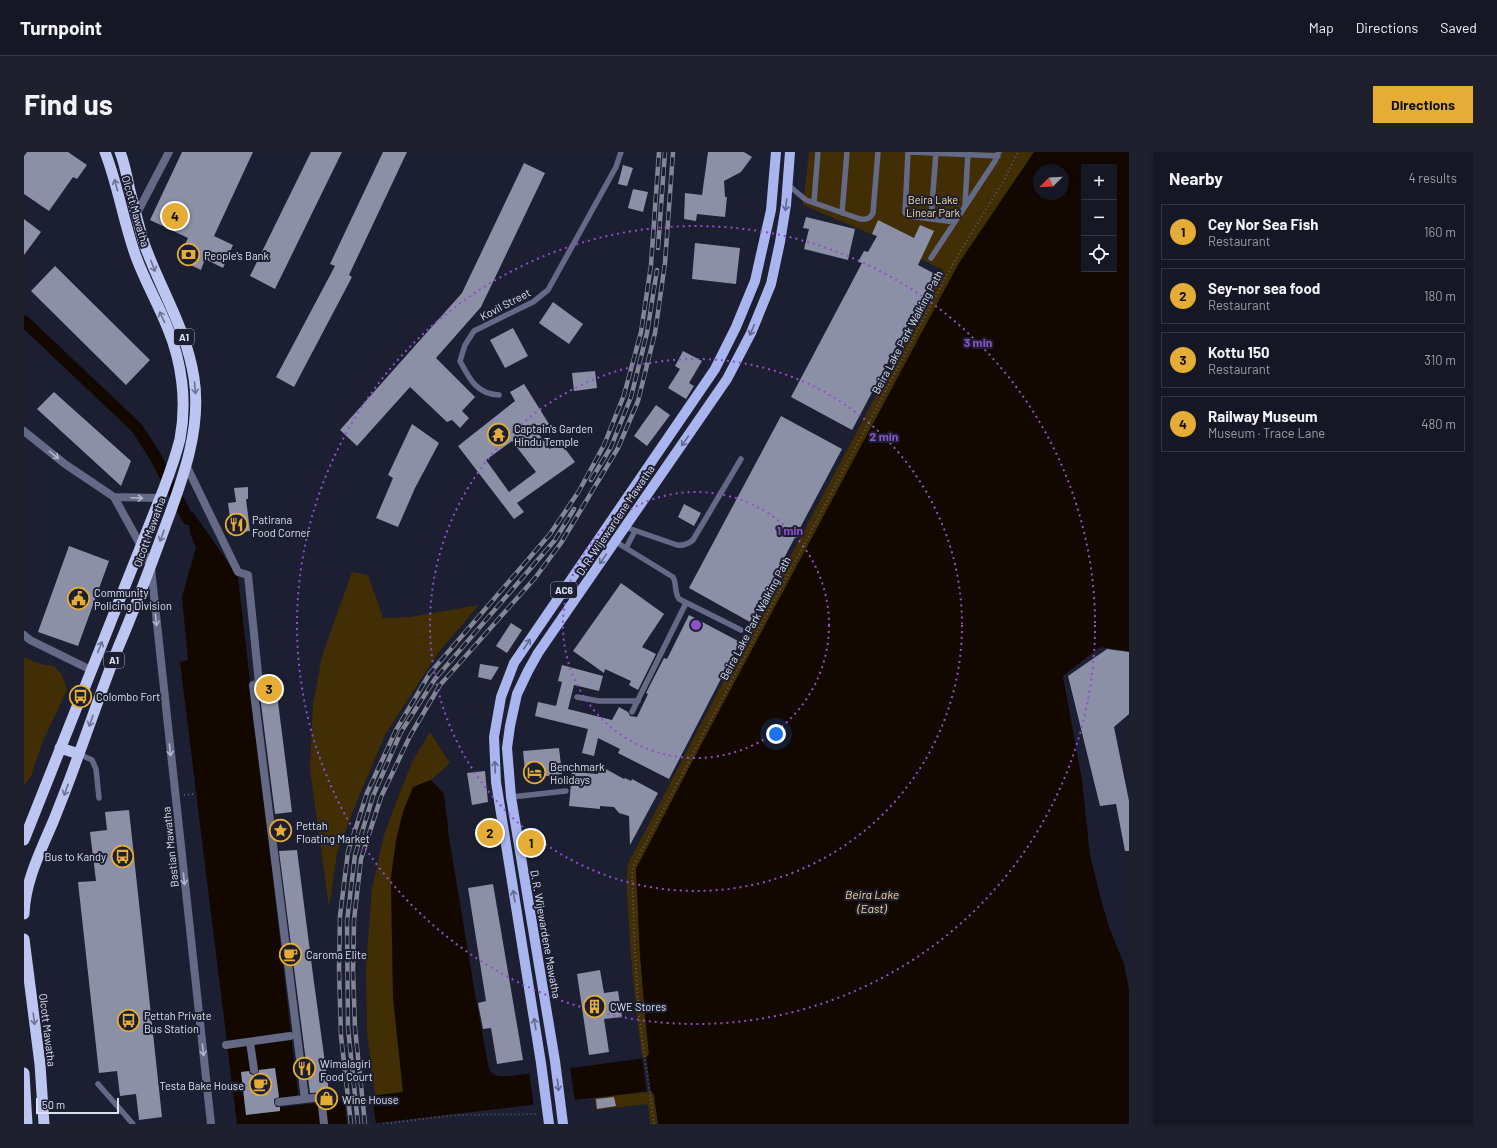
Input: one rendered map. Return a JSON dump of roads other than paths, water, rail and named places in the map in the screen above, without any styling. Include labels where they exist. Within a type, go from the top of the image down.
[{"type":"highway","name":"Olcott Mawatha","points":[[24,840],[164,488],[177,450],[181,427],[183,400],[178,359],[167,328],[136,258],[124,219],[116,185],[105,152]]},
{"type":"highway","name":"Olcott Mawatha","points":[[24,914],[24,904],[34,865],[62,800],[102,690],[151,568],[174,505],[186,466],[193,433],[196,405],[195,380],[192,366],[180,326],[152,264],[136,216],[120,152]]},
{"type":"highway","points":[[124,219],[136,216]]},
{"type":"highway","points":[[60,748],[79,754]]},
{"type":"highway","name":"Olcott Mawatha","points":[[24,939],[40,1064],[44,1124]]},
{"type":"highway","points":[[24,1073],[27,1124]]},
{"type":"main road","name":"D. R. Wijewardene Mawatha","points":[[548,1116],[541,1063],[496,782],[494,738],[501,697],[514,663],[715,369],[736,327],[755,281],[771,210],[776,152]]},
{"type":"main road","name":"D. R. Wijewardene Mawatha","points":[[563,1124],[555,1061],[511,797],[507,748],[517,694],[538,653],[727,379],[751,333],[771,284],[780,242],[790,152]]},
{"type":"street","points":[[136,216],[169,152]]},
{"type":"street","points":[[24,431],[65,464],[114,497],[160,498]]},
{"type":"street","points":[[186,466],[238,572],[248,575],[260,683],[253,684],[305,1099]]},
{"type":"street","name":"Bastian Mawatha","points":[[114,497],[141,546],[151,568],[211,1124]]},
{"type":"street","points":[[24,635],[30,640],[91,670]]},
{"type":"street","points":[[24,883],[34,865]]},
{"type":"street","points":[[226,1045],[290,1036]]},
{"type":"street","points":[[250,1042],[254,1070]]},
{"type":"street","points":[[279,1102],[321,1097],[324,1124]]},
{"type":"lane","name":"Kovil Street","points":[[499,395],[489,395],[476,386],[467,374],[460,362],[465,345],[474,331],[533,302],[548,290],[616,167],[621,152]]},
{"type":"lane","points":[[814,202],[818,152]]},
{"type":"lane","points":[[842,213],[847,152]]},
{"type":"lane","points":[[787,185],[804,198],[863,220],[871,217],[873,213],[878,152]]},
{"type":"lane","points":[[908,152],[905,210],[908,215],[954,222]]},
{"type":"lane","points":[[911,152],[998,154]]},
{"type":"lane","points":[[931,219],[936,153]]},
{"type":"lane","points":[[965,206],[967,153]]},
{"type":"lane","points":[[931,258],[998,154]]},
{"type":"lane","points":[[625,527],[678,545],[683,546],[688,544],[693,540],[741,459]]},
{"type":"lane","points":[[626,548],[635,531]]},
{"type":"lane","points":[[616,542],[672,577],[676,585],[676,596],[679,599],[742,630]]},
{"type":"lane","points":[[632,712],[686,603]]},
{"type":"lane","points":[[577,697],[599,701],[638,701]]},
{"type":"lane","points":[[79,754],[92,760],[96,769],[99,798]]},
{"type":"lane","points":[[511,797],[566,791]]},
{"type":"lane","points":[[98,1084],[133,1124]]},
{"type":"water","name":"Beira Lake (East)","points":[[1034,152],[1129,152],[1129,651],[1100,647],[1063,676],[1082,780],[1090,855],[1109,927],[1124,964],[1129,989],[1129,1124],[658,1124],[654,1095],[651,1091],[368,1124],[237,1124],[180,662],[188,660],[182,597],[196,547],[189,525],[192,511],[238,577],[299,1096],[279,1098],[275,1068],[241,1072],[246,1115],[280,1111],[280,1107],[403,1092],[393,997],[391,878],[396,841],[403,812],[413,787],[431,780],[444,794],[449,837],[476,999],[489,1069],[491,1072],[498,1076],[511,1076],[646,1058],[649,1054],[640,954],[636,869],[959,263]]},
{"type":"waterway","points":[[24,321],[137,428],[155,456],[188,519]]},
{"type":"railway","points":[[351,1124],[341,1036],[339,969],[340,916],[348,852],[367,793],[396,730],[430,673],[550,534],[579,491],[604,445],[624,395],[641,332],[651,265],[659,152]]},
{"type":"railway","points":[[658,248],[665,152]]},
{"type":"railway","points":[[365,1124],[355,1028],[353,971],[354,920],[361,859],[381,797],[410,736],[440,685],[535,578],[561,543],[618,448],[638,401],[655,333],[665,263],[673,152]]},
{"type":"railway","points":[[591,480],[611,447],[631,397],[647,333],[657,270]]},
{"type":"railway","points":[[358,1124],[348,1028],[347,921],[355,855],[373,796],[401,732],[435,679],[555,540],[574,509]]},
{"type":"place","name":"Railway Museum","points":[[175,216]]},
{"type":"place","name":"People's Bank","points":[[188,255]]},
{"type":"place","name":"Captain's Garden Hindu Temple","points":[[499,434]]},
{"type":"place","name":"Patirana Food Corner","points":[[236,525]]},
{"type":"place","name":"Community Policing Division","points":[[79,598]]},
{"type":"place","name":"Kottu 150","points":[[269,689]]},
{"type":"place","name":"Colombo Fort","points":[[81,696]]},
{"type":"place","name":"Benchmark Holidays","points":[[535,772]]},
{"type":"place","name":"Pettah Floating Market","points":[[281,831]]},
{"type":"place","name":"Sey-nor sea food","points":[[490,833]]},
{"type":"place","name":"Cey Nor Sea Fish","points":[[531,843]]},
{"type":"place","name":"Bus to Kandy","points":[[122,856]]},
{"type":"place","name":"Caroma Elite","points":[[290,954]]},
{"type":"place","name":"CWE Stores","points":[[594,1006]]},
{"type":"place","name":"Pettah Private Bus Station","points":[[128,1021]]},
{"type":"place","name":"Wimalagiri Food Court","points":[[305,1069]]},
{"type":"place","name":"Testa Bake House","points":[[260,1085]]},
{"type":"place","name":"Wine House","points":[[327,1099]]},
{"type":"park label","name":"Beira Lake Linear Park","points":[[933,205]]}]
